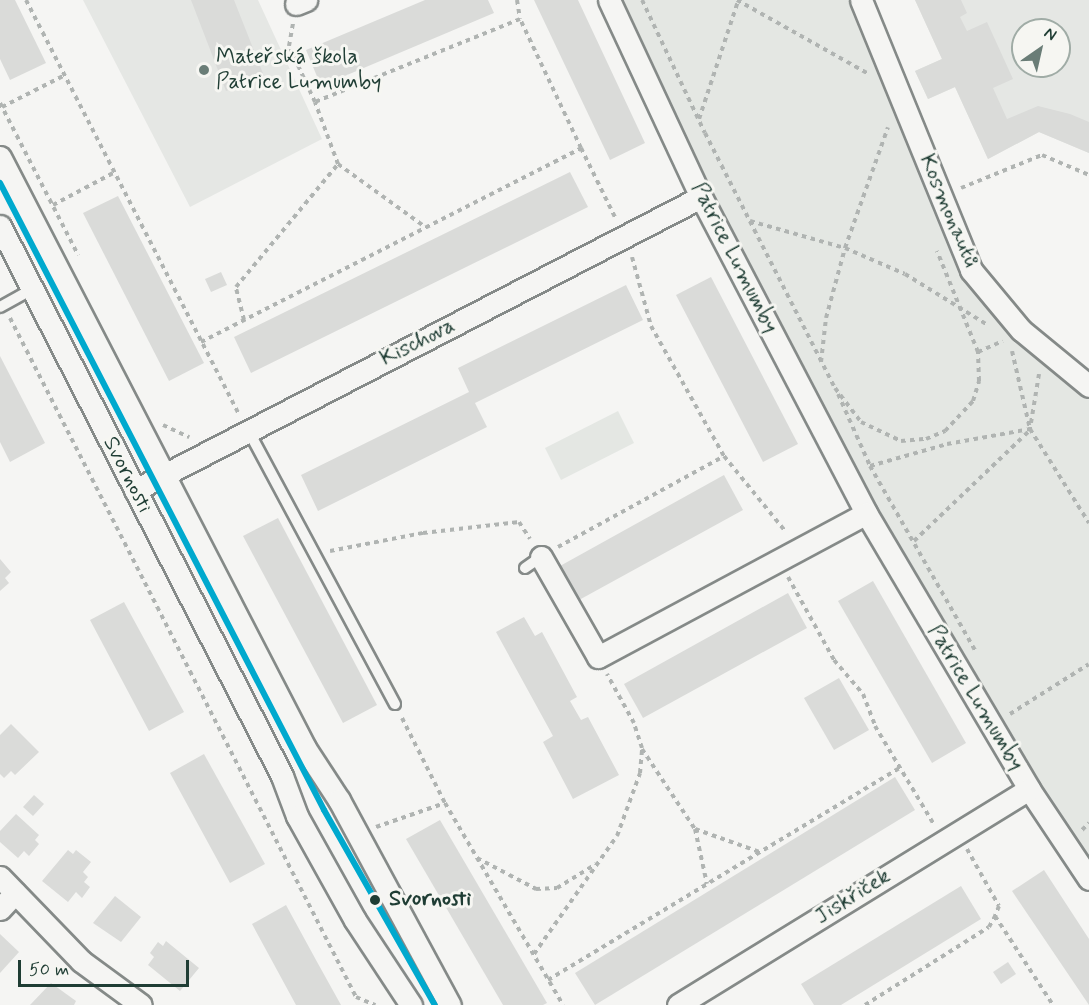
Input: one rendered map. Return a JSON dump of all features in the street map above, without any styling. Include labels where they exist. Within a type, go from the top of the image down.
[{"type":"street","name":"Patrice Lumumby","points":[[609,0],[701,197],[866,513],[1029,789],[1089,879]]},
{"type":"street","name":"Kosmonautů","points":[[861,0],[971,270],[1022,330],[1089,386]]},
{"type":"street","name":"Svornosti","points":[[0,157],[304,748],[339,800],[450,1005]]},
{"type":"street","name":"Kischova","points":[[135,490],[164,475],[242,419],[622,229],[701,197]]},
{"type":"street","name":"Svornosti","points":[[0,226],[282,777],[297,816],[355,920],[411,1005]]},
{"type":"street","points":[[533,562],[598,657],[866,513]]},
{"type":"street","name":"Jiskřiček","points":[[678,1005],[1029,789]]},
{"type":"street","points":[[0,877],[81,962],[141,1005]]},
{"type":"street","points":[[0,909],[15,893]]},
{"type":"lane","points":[[2,306],[32,289]]},
{"type":"lane","points":[[242,419],[395,704]]},
{"type":"path","points":[[26,0],[242,419]]},
{"type":"path","points":[[517,0],[520,19],[580,148],[622,229],[651,326],[723,456],[800,549]]},
{"type":"path","points":[[642,0],[699,120],[835,388],[870,466],[982,663]]},
{"type":"path","points":[[699,120],[738,0],[867,74]]},
{"type":"path","points":[[301,2],[289,46],[315,102],[338,164],[425,227]]},
{"type":"path","points":[[315,102],[520,19]]},
{"type":"path","points":[[863,63],[871,84]]},
{"type":"path","points":[[65,75],[1,105],[79,258]]},
{"type":"path","points":[[884,116],[892,138]]},
{"type":"path","points":[[821,362],[826,318],[845,248],[888,127]]},
{"type":"path","points":[[201,342],[580,148]]},
{"type":"path","points":[[941,197],[1042,155],[1089,175]]},
{"type":"path","points":[[244,320],[236,287],[338,164]]},
{"type":"path","points":[[53,205],[115,172]]},
{"type":"path","points":[[750,221],[845,248],[905,274],[960,309]]},
{"type":"path","points":[[835,388],[861,422],[901,441],[926,439],[945,431],[973,401],[979,381],[978,352],[933,240]]},
{"type":"path","points":[[2,306],[356,997],[375,1005]]},
{"type":"path","points":[[978,352],[1009,338]]},
{"type":"path","points":[[914,541],[1030,429],[1043,349]]},
{"type":"path","points":[[158,415],[164,426],[193,440]]},
{"type":"path","points":[[870,466],[947,444],[1030,429]]},
{"type":"path","points":[[1030,429],[1089,523]]},
{"type":"path","points":[[315,554],[423,533],[519,522],[533,562],[723,456]]},
{"type":"path","points":[[779,560],[834,660],[863,694],[874,726],[900,768],[999,906],[989,927],[865,1005]]},
{"type":"path","points":[[598,657],[634,723],[642,748],[695,829],[707,884]]},
{"type":"path","points":[[991,725],[1089,664]]},
{"type":"path","points":[[395,704],[446,803],[563,1005]]},
{"type":"path","points":[[1005,704],[1016,723]]},
{"type":"path","points":[[534,954],[617,836],[630,808],[640,773],[642,748]]},
{"type":"path","points":[[548,980],[900,768]]},
{"type":"path","points":[[376,827],[446,803]]},
{"type":"path","points":[[1075,821],[1085,837]]},
{"type":"path","points":[[1081,831],[1089,823]]},
{"type":"path","points":[[695,829],[760,852]]},
{"type":"path","points":[[477,857],[536,889],[557,888],[599,862]]},
{"type":"path","points":[[995,916],[1053,1005]]},
{"type":"shaded area","name":"Mateřská škola Patrice Lumumby","points":[[83,0],[258,0],[322,139],[190,207]]},
{"type":"shaded area","points":[[609,0],[861,0],[971,270],[1089,386],[1089,881],[867,517]]},
{"type":"shaded area","points":[[915,0],[1089,0],[1089,153],[1039,132],[988,159],[955,87],[928,99],[915,71],[942,59]]},
{"type":"shaded area","points":[[618,411],[634,443],[561,480],[545,448]]},
{"type":"building","points":[[0,0],[15,0],[46,63],[10,80],[0,59]]},
{"type":"building","points":[[191,0],[234,0],[264,76],[226,91]]},
{"type":"building","points":[[425,0],[488,0],[494,13],[321,86],[306,50]]},
{"type":"building","points":[[534,0],[578,0],[645,143],[610,160]]},
{"type":"building","points":[[915,0],[961,0],[967,13],[960,17],[967,31],[987,22],[1013,79],[993,88],[1007,119],[1038,106],[1070,114],[1089,122],[1089,153],[1039,132],[988,159],[955,87],[928,99],[915,71],[942,59]]},
{"type":"building","points":[[570,172],[588,207],[251,373],[234,337]]},
{"type":"building","points":[[118,196],[204,363],[169,381],[83,213]]},
{"type":"building","points":[[221,272],[227,285],[211,292],[205,279]]},
{"type":"building","points":[[711,277],[798,444],[763,462],[676,295]]},
{"type":"building","points":[[626,285],[643,320],[475,403],[487,427],[318,511],[301,475],[469,392],[458,368]]},
{"type":"building","points":[[0,356],[45,443],[10,462],[0,442]]},
{"type":"building","points":[[724,475],[743,510],[579,600],[560,566]]},
{"type":"building","points":[[278,518],[377,705],[343,723],[243,536]]},
{"type":"building","points":[[0,559],[11,572],[5,578],[9,583],[0,591]]},
{"type":"building","points":[[873,581],[966,743],[932,763],[838,601]]},
{"type":"building","points":[[788,593],[807,628],[643,718],[624,684]]},
{"type":"building","points":[[124,602],[184,712],[149,731],[90,620]]},
{"type":"building","points":[[524,617],[535,636],[542,632],[577,697],[570,701],[581,720],[588,717],[619,775],[573,799],[543,742],[553,736],[496,632]]},
{"type":"building","points":[[839,678],[869,730],[834,750],[804,698]]},
{"type":"building","points":[[11,724],[39,752],[15,775],[11,771],[4,778],[0,774],[0,735]]},
{"type":"building","points":[[204,754],[265,864],[230,883],[170,773]]},
{"type":"building","points":[[895,777],[915,810],[595,1005],[575,973]]},
{"type":"building","points":[[34,795],[44,804],[33,816],[23,807]]},
{"type":"building","points":[[16,814],[39,835],[35,840],[39,844],[29,856],[24,851],[18,858],[0,842],[0,831]]},
{"type":"building","points":[[440,820],[547,1003],[543,1005],[503,1005],[406,839]]},
{"type":"building","points":[[68,850],[73,854],[76,850],[91,862],[83,872],[88,877],[84,882],[90,887],[82,898],[76,892],[68,902],[42,881]]},
{"type":"building","points":[[1044,870],[1089,939],[1089,1005],[1012,891]]},
{"type":"building","points":[[961,886],[981,919],[841,1005],[814,1005],[801,984]]},
{"type":"building","points":[[115,896],[141,917],[121,942],[93,923]]},
{"type":"building","points":[[286,905],[341,1005],[296,1005],[252,924]]},
{"type":"building","points":[[0,934],[19,952],[0,973]]},
{"type":"building","points":[[166,941],[199,968],[180,991],[148,965],[154,957],[150,953],[158,942],[163,946]]},
{"type":"building","points":[[1008,962],[1016,974],[1001,984],[993,972]]},
{"type":"building","points":[[51,983],[76,1001],[74,1005],[30,1005]]},
{"type":"transit line","points":[[0,183],[324,810],[435,1005]]},
{"type":"place","name":"Mateřská škola Patrice Lumumby","points":[[204,70]]},
{"type":"place","name":"Svornosti","points":[[375,900]]}]
